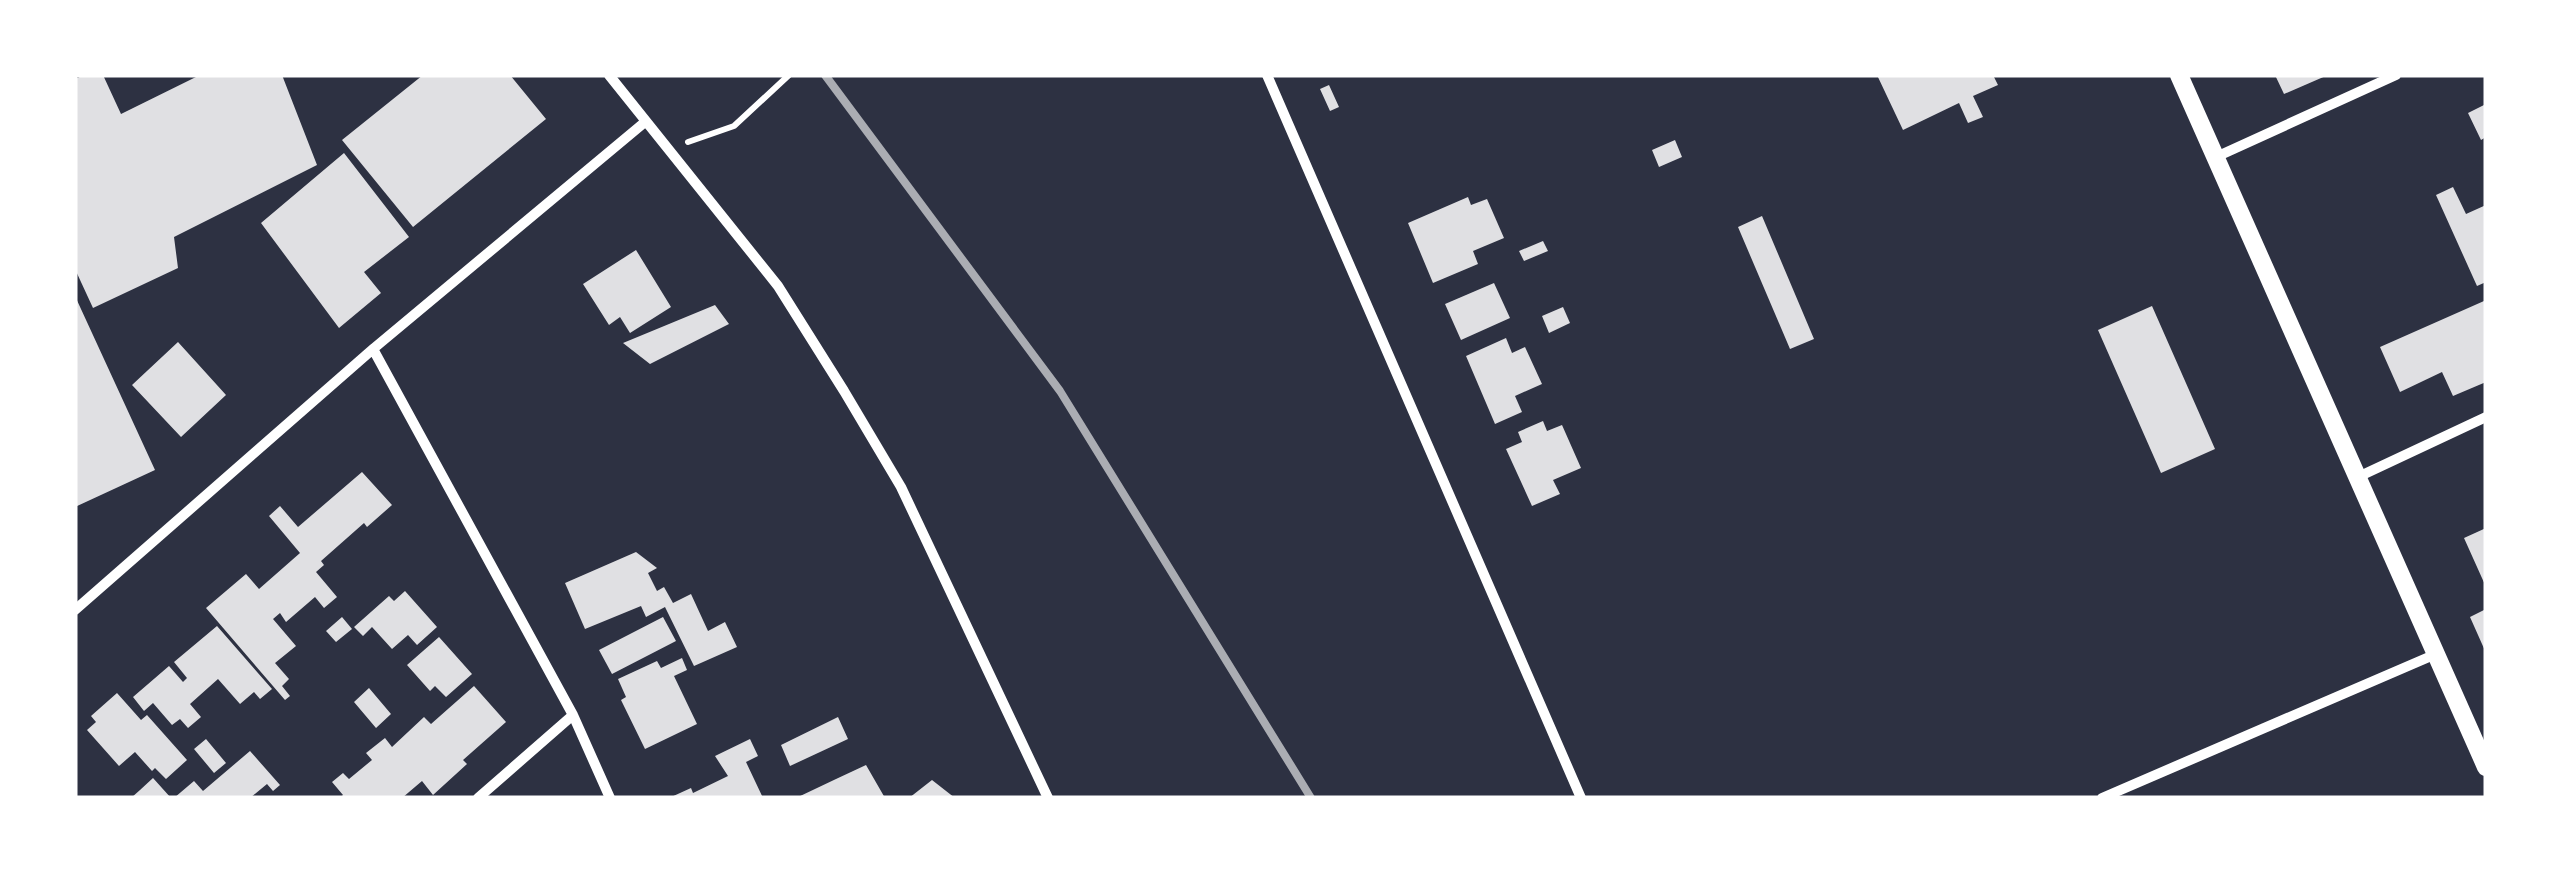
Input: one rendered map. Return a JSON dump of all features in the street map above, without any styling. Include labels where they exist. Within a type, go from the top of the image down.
[{"type":"street","points":[[609,75],[778,286],[901,487],[1048,798]]},
{"type":"street","points":[[1267,75],[1580,798]]},
{"type":"street","points":[[2179,75],[2486,767]]},
{"type":"street","points":[[2216,157],[2396,75]]},
{"type":"street","points":[[75,610],[374,349],[646,122]]},
{"type":"street","points":[[374,349],[573,716],[610,798]]},
{"type":"street","points":[[2358,477],[2486,417]]},
{"type":"street","points":[[2102,798],[2436,654]]},
{"type":"street","points":[[478,798],[573,716]]},
{"type":"path","points":[[668,149],[734,126],[789,75]]},
{"type":"building","points":[[103,75],[121,114],[200,75],[282,75],[317,165],[174,237],[178,268],[93,308],[75,269],[75,79]]},
{"type":"building","points":[[423,75],[510,75],[546,119],[413,227],[342,140]]},
{"type":"building","points":[[1877,75],[1993,75],[1998,85],[1973,96],[1983,117],[1968,123],[1959,103],[1903,130]]},
{"type":"building","points":[[2275,75],[2328,75],[2284,94]]},
{"type":"building","points":[[1329,85],[1339,107],[1330,111],[1320,89]]},
{"type":"building","points":[[2486,104],[2486,137],[2481,140],[2468,113]]},
{"type":"building","points":[[1675,140],[1682,157],[1659,167],[1652,150]]},
{"type":"building","points":[[344,153],[409,237],[364,272],[381,293],[339,328],[261,223]]},
{"type":"building","points":[[2453,187],[2466,214],[2486,205],[2486,282],[2477,286],[2436,195]]},
{"type":"building","points":[[1468,197],[1471,205],[1487,199],[1504,238],[1473,251],[1478,264],[1433,283],[1408,223]]},
{"type":"building","points":[[1762,216],[1814,339],[1790,349],[1738,227]]},
{"type":"building","points":[[1543,241],[1548,251],[1524,261],[1519,251]]},
{"type":"building","points":[[636,250],[671,307],[630,333],[620,317],[609,325],[583,284]]},
{"type":"building","points":[[1494,283],[1510,318],[1461,340],[1445,304]]},
{"type":"building","points":[[75,296],[155,470],[75,507]]},
{"type":"building","points":[[2484,301],[2486,382],[2453,396],[2442,372],[2400,392],[2380,347]]},
{"type":"building","points":[[715,305],[729,324],[650,364],[623,343]]},
{"type":"building","points":[[2152,306],[2215,449],[2161,473],[2098,330]]},
{"type":"building","points":[[1563,307],[1570,323],[1549,333],[1542,316]]},
{"type":"building","points":[[1506,338],[1512,353],[1525,347],[1542,384],[1515,396],[1522,412],[1495,424],[1466,356]]},
{"type":"building","points":[[178,342],[226,395],[181,437],[132,385]]},
{"type":"building","points":[[1543,421],[1547,431],[1562,425],[1581,468],[1553,480],[1560,494],[1532,506],[1506,449],[1522,442],[1518,432]]},
{"type":"building","points":[[362,472],[392,505],[367,527],[364,523],[321,561],[324,565],[316,572],[337,597],[324,608],[315,597],[286,622],[280,613],[273,619],[296,646],[275,663],[289,679],[282,686],[290,696],[285,700],[206,608],[246,574],[259,589],[300,553],[269,516],[280,506],[298,527]]},
{"type":"building","points":[[2486,528],[2486,587],[2464,538]]},
{"type":"building","points":[[636,552],[657,568],[648,573],[657,591],[664,587],[673,603],[691,594],[708,631],[725,622],[737,647],[694,666],[665,607],[646,617],[641,606],[585,629],[565,583]]},
{"type":"building","points":[[405,591],[437,627],[417,645],[408,635],[392,649],[372,627],[363,636],[354,627],[389,596],[394,601]]},
{"type":"building","points":[[2486,609],[2486,653],[2470,617]]},
{"type":"building","points":[[342,617],[352,629],[336,642],[326,631]]},
{"type":"building","points":[[663,617],[676,641],[612,674],[599,650]]},
{"type":"building","points":[[217,626],[272,689],[260,699],[254,692],[240,704],[218,679],[190,704],[201,717],[188,728],[180,719],[172,725],[153,703],[144,711],[133,697],[169,666],[183,682],[187,678],[174,662]]},
{"type":"building","points":[[439,637],[472,674],[446,697],[435,686],[430,691],[407,665]]},
{"type":"building","points":[[682,658],[687,670],[674,676],[697,724],[645,749],[621,700],[626,697],[618,679],[657,661],[661,668]]},
{"type":"building","points":[[474,686],[506,722],[463,760],[467,764],[433,795],[422,781],[402,798],[340,798],[343,795],[332,782],[343,773],[349,779],[372,760],[366,753],[385,738],[392,747],[424,717],[431,724]]},
{"type":"building","points":[[369,688],[391,714],[376,728],[354,702]]},
{"type":"building","points":[[117,693],[141,720],[147,715],[187,760],[166,779],[155,768],[152,771],[135,752],[119,766],[87,730],[96,722],[91,716]]},
{"type":"building","points":[[838,717],[848,739],[790,766],[781,745]]},
{"type":"building","points":[[206,739],[226,763],[214,773],[194,749]]},
{"type":"building","points":[[750,739],[758,756],[746,762],[763,798],[669,798],[691,788],[693,793],[728,776],[715,756]]},
{"type":"building","points":[[250,751],[280,785],[273,791],[267,784],[250,798],[174,798],[194,781],[203,791]]},
{"type":"building","points":[[866,765],[885,798],[796,798],[836,779]]},
{"type":"building","points":[[153,778],[171,798],[131,798],[140,790]]},
{"type":"building","points":[[932,780],[955,798],[909,798]]},
{"type":"railway","points":[[825,75],[1060,391],[1311,798]]}]
